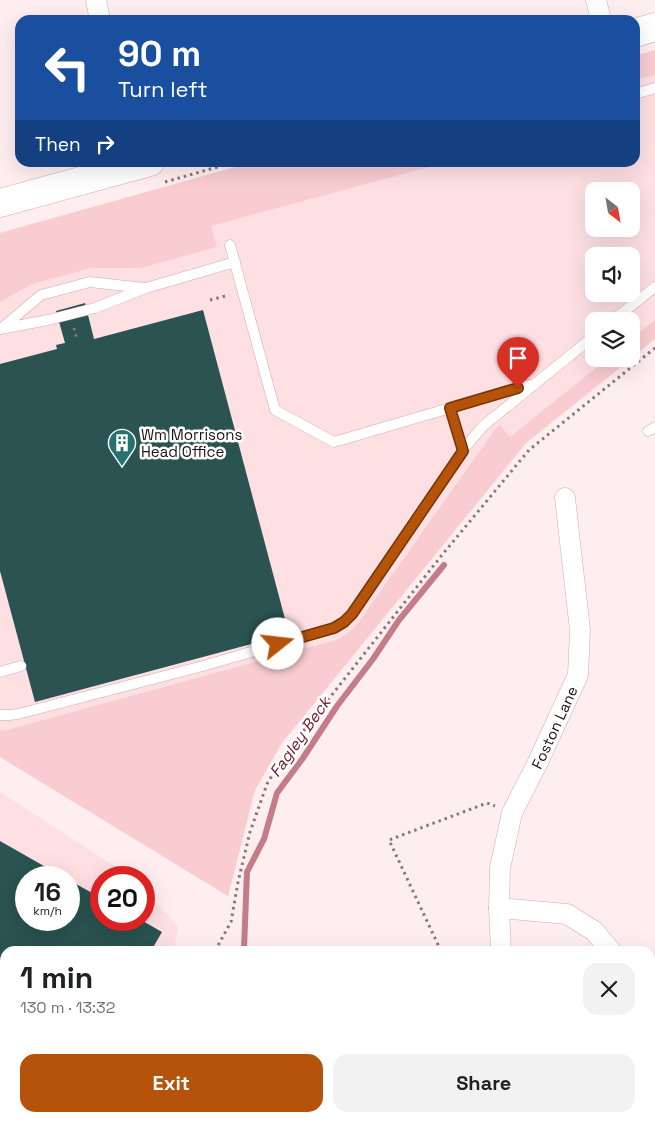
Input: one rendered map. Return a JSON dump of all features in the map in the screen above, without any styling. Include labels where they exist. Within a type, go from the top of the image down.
[{"type":"street","points":[[96,0],[99,15]]},
{"type":"street","points":[[596,0],[600,15]]},
{"type":"street","points":[[640,32],[655,27]]},
{"type":"street","points":[[0,203],[126,167]]},
{"type":"street","name":"Foston Lane","points":[[501,946],[500,868],[512,812],[538,762],[578,675],[580,630],[565,498]]},
{"type":"street","points":[[499,908],[567,914],[594,931],[607,946]]},
{"type":"lane","points":[[640,92],[655,88]]},
{"type":"lane","points":[[230,245],[276,410],[334,442],[535,384]]},
{"type":"lane","points":[[1,329],[95,308],[146,288],[235,262]]},
{"type":"lane","points":[[1,329],[41,295],[90,282],[146,288]]},
{"type":"lane","points":[[623,312],[655,287]]},
{"type":"lane","points":[[0,715],[18,714],[203,666],[334,628],[344,622],[352,614],[463,451],[483,426],[585,343]]},
{"type":"lane","points":[[450,408],[463,451]]},
{"type":"lane","points":[[0,672],[21,666]]},
{"type":"path","points":[[217,946],[231,922],[250,832],[267,784],[283,757],[442,555],[529,450],[655,348]]},
{"type":"path","points":[[439,946],[389,840],[487,803],[512,812]]},
{"type":"shaded area","points":[[655,50],[655,339],[640,351],[640,312],[585,312],[585,367],[621,367],[526,443],[282,743],[255,790],[228,896],[0,757],[0,233],[239,167],[640,167],[640,54]]},
{"type":"shaded area","points":[[655,50],[655,75],[640,79],[640,54]]},
{"type":"shaded area","points":[[235,167],[429,167],[211,226],[217,247],[141,268],[91,268],[32,284],[0,302],[0,233]]},
{"type":"shaded area","points":[[655,320],[655,339],[640,351],[640,332]]},
{"type":"shaded area","points":[[597,367],[621,367],[526,443],[282,743],[255,790],[228,896],[0,757],[0,730],[3,731],[336,640],[345,635],[358,623],[496,428],[500,425],[510,437]]},
{"type":"shaded area","points":[[0,792],[115,866],[90,866],[90,931],[155,931],[155,902],[179,927],[174,946],[0,946]]},
{"type":"building","name":"Wm Morrisons Head Office","points":[[85,303],[94,339],[203,310],[289,634],[35,702],[0,571],[0,364],[57,349],[56,345],[65,343],[56,311]]},
{"type":"building","points":[[0,841],[44,866],[15,866],[15,931],[80,931],[80,886],[90,892],[90,931],[155,931],[155,928],[162,932],[154,946],[0,946]]},
{"type":"waterway","name":"Fagley Beck","points":[[244,946],[247,872],[264,839],[277,793],[399,620],[444,565]]},
{"type":"place","name":"Wm Morrisons Head Office","points":[[122,467]]},
{"type":"route","points":[[278,644],[334,628],[352,614],[463,451],[450,408],[518,388]]}]
